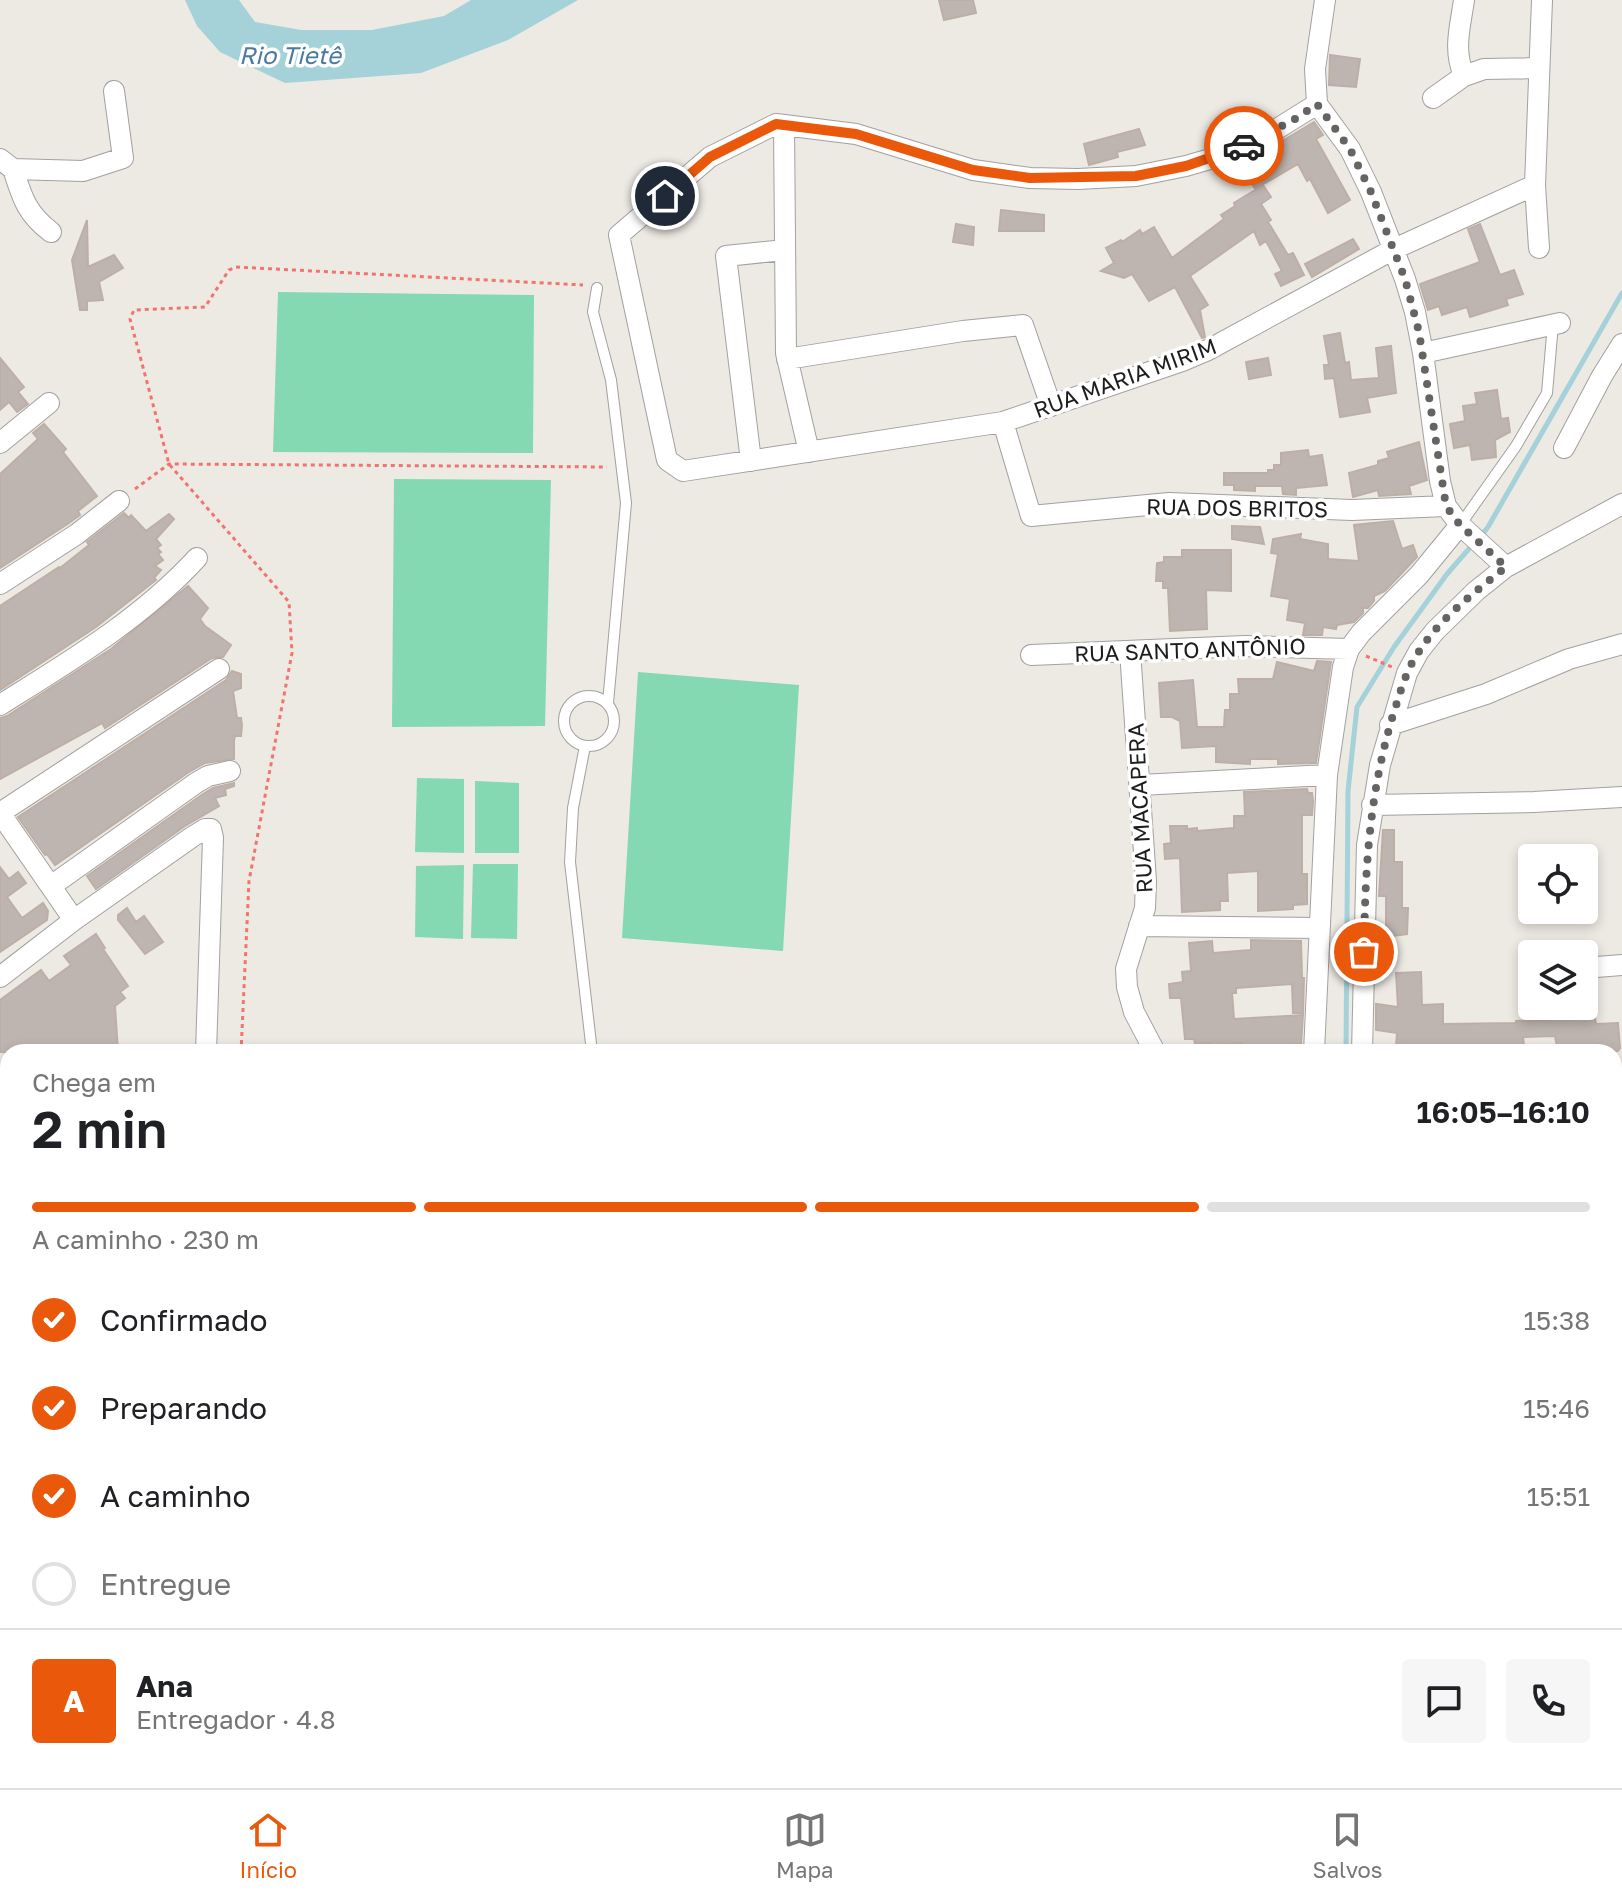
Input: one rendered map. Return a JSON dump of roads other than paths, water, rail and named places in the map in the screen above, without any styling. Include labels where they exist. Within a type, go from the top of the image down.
[{"type":"street","points":[[1325,0],[1315,69],[1317,104],[1350,149],[1371,192],[1415,312],[1446,506],[1500,562]]},
{"type":"street","points":[[1464,0],[1457,59],[1464,76]]},
{"type":"street","points":[[1539,248],[1535,185],[1542,0]]},
{"type":"street","points":[[1433,98],[1464,76],[1484,69],[1539,68]]},
{"type":"street","points":[[6,164],[83,171],[123,158],[114,91]]},
{"type":"street","points":[[809,452],[787,359],[784,125],[856,134],[973,170],[1030,178],[1078,179],[1136,176],[1227,154],[1269,134],[1317,104]]},
{"type":"street","name":"RUA MARIA MIRIM","points":[[784,125],[776,124],[710,157],[619,235],[667,460],[683,471],[1003,422],[1051,406],[1208,350],[1394,249],[1535,185]]},
{"type":"street","points":[[6,164],[26,207],[51,232]]},
{"type":"street","points":[[751,461],[726,256],[784,250]]},
{"type":"street","points":[[1423,353],[1556,324]]},
{"type":"street","points":[[787,359],[963,331],[1023,325],[1051,406]]},
{"type":"street","points":[[1564,448],[1622,344]]},
{"type":"street","points":[[0,443],[49,403]]},
{"type":"street","name":"RUA DOS BRITOS","points":[[1003,422],[1031,516],[1169,503],[1352,510],[1446,506]]},
{"type":"street","points":[[0,584],[77,534],[119,501]]},
{"type":"street","points":[[1362,1044],[1364,873],[1372,805],[1390,725],[1407,673],[1419,651],[1500,562],[1622,504]]},
{"type":"street","points":[[1314,1044],[1327,775],[1339,686],[1352,650],[1378,615],[1464,528]]},
{"type":"street","points":[[0,705],[118,628],[157,598],[197,558]]},
{"type":"street","points":[[1390,725],[1486,694],[1569,659],[1622,644]]},
{"type":"street","name":"RUA SANTO ANTÔNIO","points":[[1031,655],[1245,646],[1352,650]]},
{"type":"street","name":"RUA MACAPERA","points":[[1130,651],[1146,881],[1145,908],[1127,958],[1127,987],[1140,1028],[1150,1044]]},
{"type":"street","points":[[74,920],[0,813],[219,669]]},
{"type":"street","points":[[51,886],[196,783],[230,771]]},
{"type":"street","points":[[1141,785],[1327,775]]},
{"type":"street","points":[[1372,805],[1622,797]]},
{"type":"street","points":[[0,977],[74,920],[205,829],[211,829],[206,1044]]},
{"type":"street","points":[[1139,926],[1319,928]]},
{"type":"street","points":[[1598,967],[1622,965]]},
{"type":"lane","points":[[597,288],[593,312],[611,380],[623,467],[625,533],[608,703],[614,717],[612,733],[601,743],[585,746],[567,732],[564,717],[572,703],[586,696],[594,696],[608,703]]},
{"type":"lane","points":[[1464,528],[1547,393],[1556,324]]},
{"type":"lane","points":[[585,746],[573,808],[570,862],[591,1044]]},
{"type":"water","name":"Rio Tietê","points":[[185,0],[239,0],[255,22],[301,30],[372,30],[444,16],[471,0],[578,0],[508,40],[421,73],[285,83],[220,52],[197,26]]},
{"type":"waterway","points":[[1481,536],[1622,293]]},
{"type":"waterway","points":[[1346,1044],[1348,791],[1357,707],[1394,647],[1447,574],[1474,543]]}]
